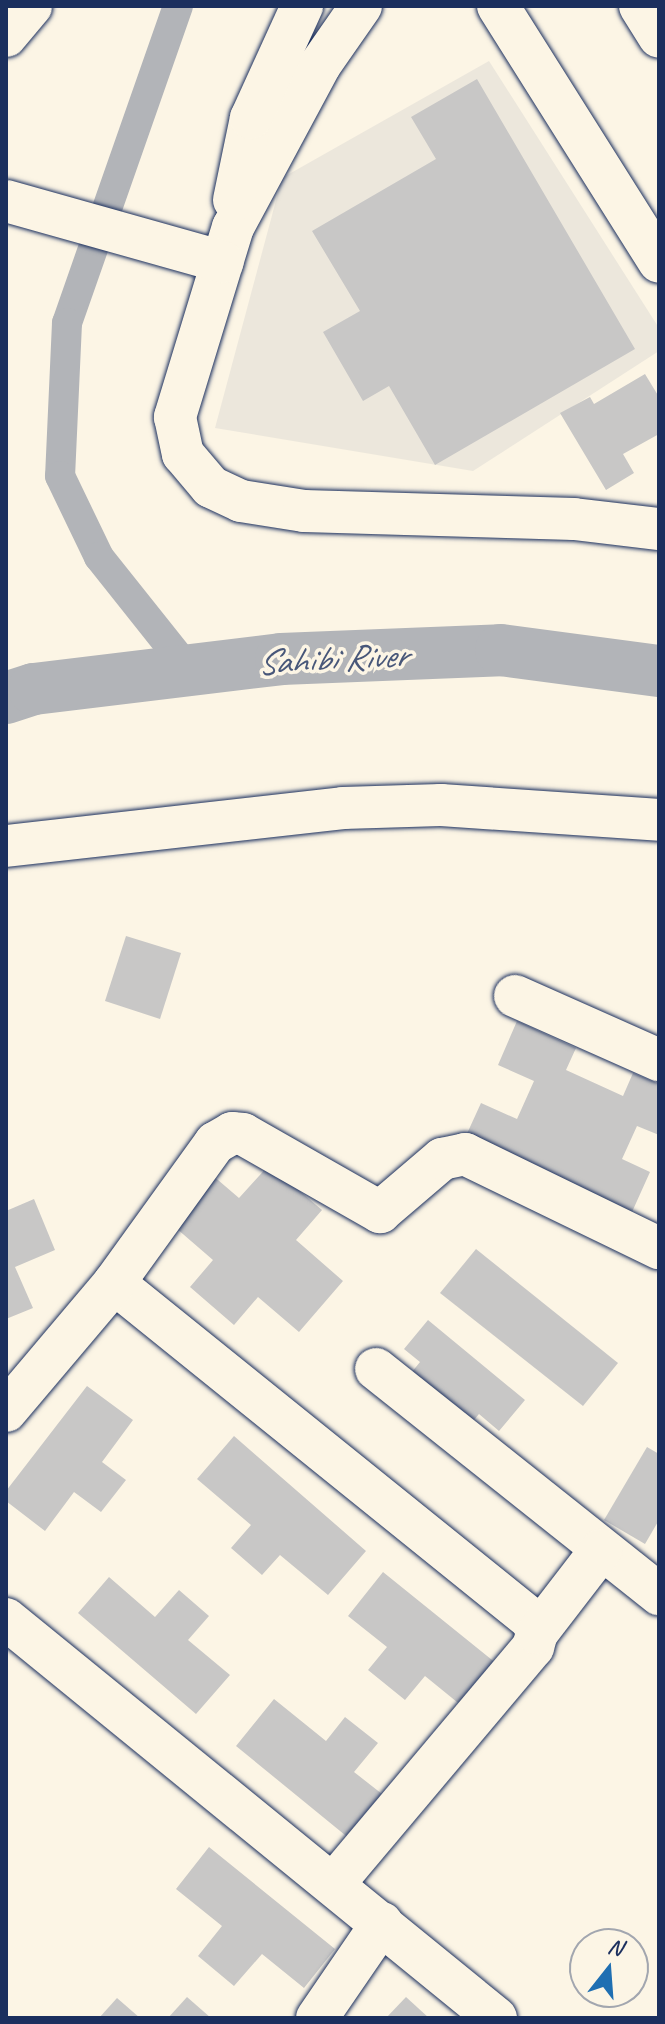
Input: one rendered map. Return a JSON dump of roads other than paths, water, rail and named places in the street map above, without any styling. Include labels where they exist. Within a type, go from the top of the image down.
[{"type":"street","points":[[6,36],[31,6]]},
{"type":"street","points":[[220,248],[320,65],[361,6]]},
{"type":"street","points":[[498,6],[658,260]]},
{"type":"street","points":[[640,6],[659,37]]},
{"type":"street","points":[[287,10],[240,154],[220,248],[175,417],[183,454],[211,487],[241,501],[304,511],[574,519],[659,529]]},
{"type":"street","points":[[6,201],[220,248]]},
{"type":"street","points":[[6,846],[357,808],[441,805],[659,820]]},
{"type":"street","points":[[515,996],[659,1060]]},
{"type":"street","points":[[6,1411],[114,1283],[215,1143],[232,1133],[243,1134],[380,1212],[442,1159],[465,1154],[659,1248]]},
{"type":"street","points":[[114,1283],[532,1620],[537,1633]]},
{"type":"street","points":[[376,1369],[659,1594]]},
{"type":"street","points":[[334,1883],[533,1647],[537,1633],[601,1550]]},
{"type":"street","points":[[6,1619],[496,2018]]},
{"type":"street","points":[[317,2018],[382,1923]]},
{"type":"waterway","points":[[178,6],[67,323],[60,476],[99,557],[189,670]]},
{"type":"waterway","name":"Sahibi River","points":[[6,698],[34,689],[281,659],[501,650],[659,671]]}]
